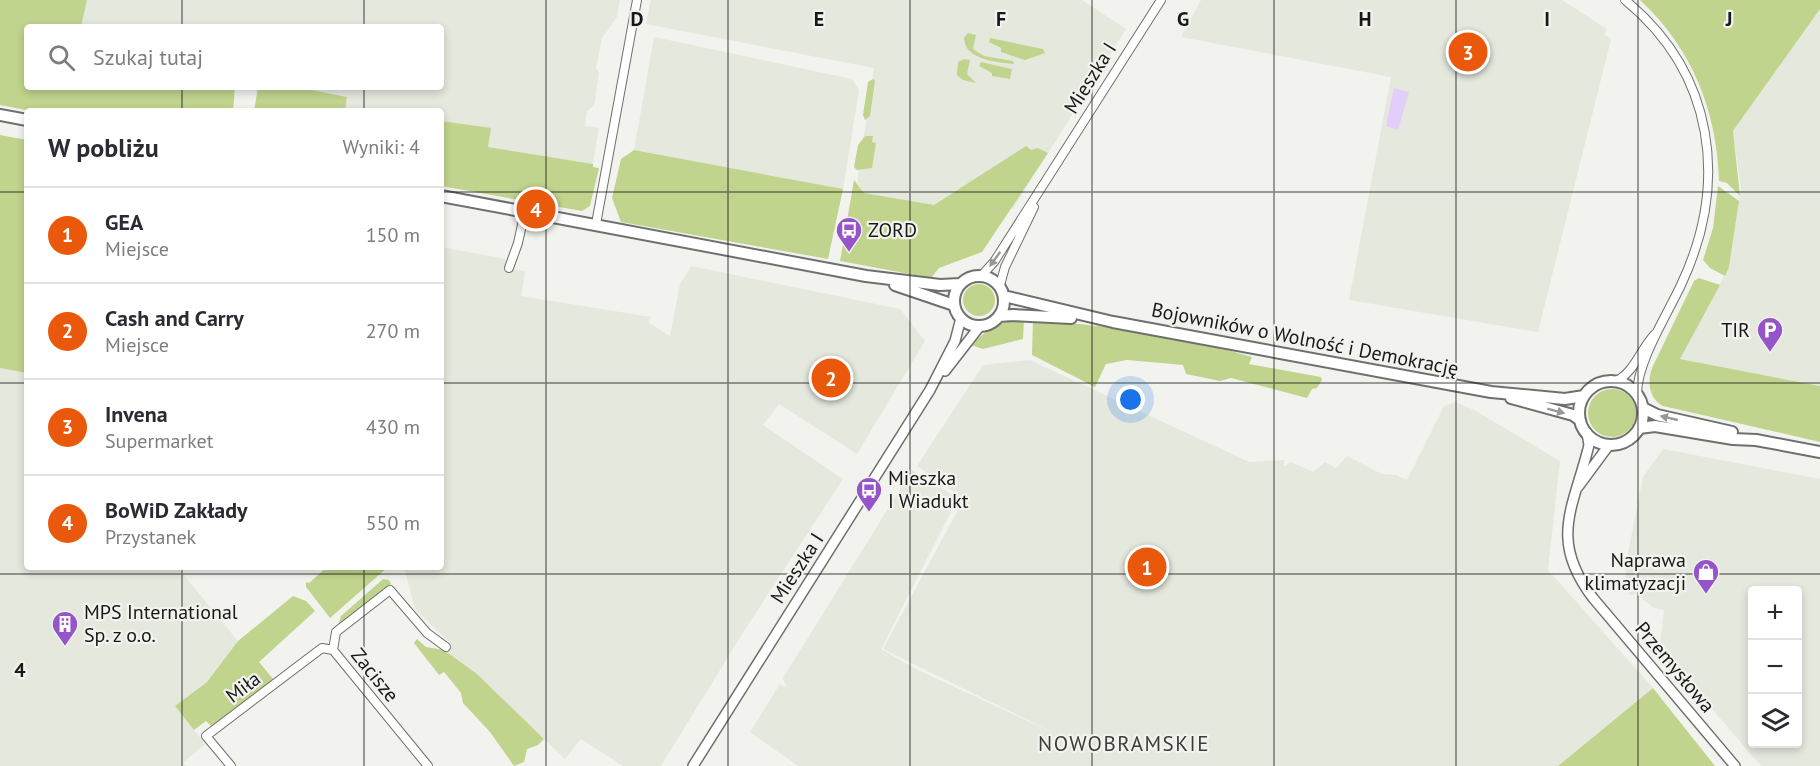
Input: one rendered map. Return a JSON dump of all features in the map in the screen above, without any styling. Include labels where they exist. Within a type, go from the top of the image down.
[{"type":"main road","points":[[0,115],[24,119]]},
{"type":"main road","points":[[444,197],[866,276],[940,285],[960,284],[974,276],[982,275],[992,278],[1000,285],[1004,296],[999,316],[987,325],[980,326],[961,318],[954,305],[866,276]]},
{"type":"main road","points":[[954,305],[960,284]]},
{"type":"main road","name":"Bojowników o Wolność i Demokrację","points":[[1004,296],[1113,321],[1491,392],[1574,415],[1580,420]]},
{"type":"main road","name":"Bojowników o Wolność i Demokrację","points":[[999,316],[1027,315],[1113,321]]},
{"type":"main road","points":[[1639,428],[1643,408],[1637,394],[1628,386],[1616,381],[1599,384],[1584,396],[1580,408],[1580,420],[1587,433],[1600,443],[1609,445],[1623,442],[1639,428],[1655,426],[1733,439],[1756,440]]},
{"type":"main road","name":"Bojowników o Wolność i Demokrację","points":[[1491,392],[1565,399],[1584,396]]},
{"type":"main road","points":[[1643,408],[1657,415],[1756,440],[1820,452]]},
{"type":"street","points":[[596,224],[637,0]]},
{"type":"street","name":"Mieszka I","points":[[982,275],[994,262],[1161,0]]},
{"type":"street","points":[[1624,0],[1654,28],[1679,65],[1696,100],[1708,155],[1710,183],[1704,225],[1690,265],[1656,333],[1637,380],[1637,394]]},
{"type":"street","name":"Mieszka I","points":[[1000,285],[1005,267],[1050,175]]},
{"type":"street","points":[[508,268],[519,243],[525,211]]},
{"type":"street","name":"Mieszka I","points":[[693,766],[930,390],[955,341],[961,318]]},
{"type":"street","name":"Mieszka I","points":[[930,390],[980,326]]},
{"type":"street","points":[[1616,381],[1624,378],[1645,345],[1656,333]]},
{"type":"street","name":"Przemysłowa","points":[[1587,433],[1589,445],[1576,489],[1567,534],[1569,557],[1593,597],[1735,766]]},
{"type":"street","name":"Przemysłowa","points":[[1576,489],[1603,450],[1609,445]]},
{"type":"street","name":"Zacisze","points":[[428,766],[333,650],[336,632],[390,590],[427,633],[446,647]]},
{"type":"street","name":"Miła","points":[[231,766],[206,736],[322,648],[333,650]]},
{"type":"shaded area","points":[[87,0],[620,0],[617,17],[602,38],[596,68],[599,73],[594,106],[587,111],[585,126],[599,128],[593,164],[488,147],[491,129],[444,121],[444,108],[345,108],[347,97],[311,90],[444,90],[444,24],[82,24]]},
{"type":"shaded area","points":[[651,0],[1082,0],[1126,29],[1013,209],[960,211],[864,193],[857,182],[874,68],[646,24]]},
{"type":"shaded area","points":[[1201,0],[1562,0],[1607,29],[1604,34],[1611,39],[1538,332],[1349,300],[1391,77],[1181,37]]},
{"type":"shaded area","points":[[1820,9],[1820,386],[1680,359],[1729,267],[1741,189],[1733,131]]},
{"type":"shaded area","points":[[654,37],[852,79],[859,90],[843,189],[634,150]]},
{"type":"shaded area","points":[[1394,88],[1409,92],[1398,130],[1386,126]]},
{"type":"shaded area","points":[[444,248],[506,259],[505,268],[525,271],[521,296],[651,317],[648,322],[670,336],[680,284],[691,266],[900,309],[925,341],[857,454],[779,404],[763,425],[843,479],[744,631],[661,766],[623,766],[581,739],[565,759],[477,674],[444,650],[449,642],[415,609],[405,570],[444,570]]},
{"type":"shaded area","points":[[1030,360],[1249,462],[1285,460],[1283,467],[1291,462],[1313,472],[1325,462],[1336,468],[1347,456],[1382,474],[1396,475],[1407,480],[1444,406],[1456,402],[1476,411],[1560,461],[1548,570],[1653,688],[1558,766],[798,766],[750,732],[780,684],[786,687],[783,678],[912,470],[958,498],[881,649],[916,669],[1060,736],[883,649],[964,499],[917,466],[983,365]]},
{"type":"shaded area","points":[[0,368],[24,372],[24,570],[179,570],[238,641],[207,682],[175,706],[205,744],[183,763],[185,766],[0,766]]},
{"type":"shaded area","points":[[1663,449],[1820,479],[1820,766],[1761,766],[1694,688],[1659,654],[1664,610],[1654,608],[1636,594],[1629,595],[1625,568],[1643,477]]},
{"type":"green space","points":[[0,0],[87,0],[82,24],[24,24],[24,90],[235,90],[233,108],[24,110],[0,105]]},
{"type":"green space","points":[[1640,0],[1820,0],[1820,9],[1733,131],[1740,196],[1727,183],[1719,181],[1713,130],[1707,106],[1687,60],[1674,39]]},
{"type":"green space","points":[[968,33],[976,35],[973,49],[984,56],[1013,61],[1014,64],[991,61],[970,51],[964,38]]},
{"type":"green space","points":[[990,38],[1043,49],[1045,53],[1025,60],[1001,52],[1001,48],[989,42]]},
{"type":"green space","points":[[964,59],[970,60],[967,74],[976,83],[963,80],[957,75],[958,62]]},
{"type":"green space","points":[[981,62],[1012,69],[1010,79],[992,76],[992,73],[979,66]]},
{"type":"green space","points":[[873,79],[875,81],[870,116],[865,120],[863,115],[868,82]]},
{"type":"green space","points":[[258,90],[311,90],[347,97],[345,108],[254,108]]},
{"type":"green space","points":[[444,121],[491,128],[488,147],[593,164],[593,167],[599,168],[590,206],[582,211],[444,187]]},
{"type":"green space","points":[[0,135],[24,139],[24,372],[0,368]]},
{"type":"green space","points":[[865,136],[873,136],[872,142],[876,143],[872,168],[857,170],[854,167],[858,145]]},
{"type":"green space","points":[[1026,146],[1031,150],[1038,148],[1048,153],[982,252],[939,268],[931,278],[840,261],[854,180],[864,193],[934,205]]},
{"type":"green space","points":[[634,150],[843,189],[828,259],[621,222],[612,198],[621,159]]},
{"type":"green space","points":[[1718,186],[1739,201],[1729,267],[1725,276],[1710,268],[1703,260],[1713,228]]},
{"type":"green space","points":[[1699,278],[1720,285],[1680,359],[1820,386],[1820,442],[1663,406],[1655,399],[1650,390],[1652,368],[1694,281]]},
{"type":"green space","points":[[979,284],[990,289],[995,300],[990,311],[979,316],[968,311],[963,300],[968,289]]},
{"type":"green space","points":[[1024,319],[1023,339],[983,349],[971,345],[995,326],[1008,321]]},
{"type":"green space","points":[[1033,320],[1116,328],[1171,337],[1252,357],[1249,364],[1321,377],[1322,380],[1317,388],[1312,389],[1307,398],[1231,378],[1220,381],[1186,374],[1183,365],[1127,360],[1106,364],[1095,387],[1032,355]]},
{"type":"green space","points":[[1612,389],[1629,396],[1636,413],[1629,430],[1612,437],[1595,430],[1588,413],[1595,396]]},
{"type":"green space","points":[[324,570],[385,570],[330,618],[306,587],[306,582],[309,583]]},
{"type":"green space","points":[[383,579],[389,580],[391,584],[338,625],[341,616]]},
{"type":"green space","points":[[293,596],[306,601],[315,611],[259,662],[274,680],[211,726],[206,721],[194,730],[175,706],[207,682],[238,641]]},
{"type":"green space","points":[[417,639],[426,647],[444,650],[477,674],[544,739],[538,745],[527,749],[524,762],[514,766],[490,732],[463,703],[461,693],[444,672],[439,675],[414,643]]},
{"type":"green space","points":[[1653,688],[1715,766],[1558,766]]},
{"type":"place","name":"Invena","points":[[1468,52]]},
{"type":"place","name":"BoWiD Zakłady","points":[[536,209]]},
{"type":"place","name":"ZORD","points":[[849,253]]},
{"type":"place","name":"TIR","points":[[1770,353]]},
{"type":"place","name":"Cash and Carry","points":[[831,378]]},
{"type":"place","name":"Mieszka I Wiadukt","points":[[869,513]]},
{"type":"place","name":"GEA","points":[[1147,567]]},
{"type":"place","name":"Naprawa klimatyzacji","points":[[1706,595]]},
{"type":"place","name":"MPS International Sp. z o.o.","points":[[65,647]]},
{"type":"district","name":"NOWOBRAMSKIE","points":[[1124,743]]}]
